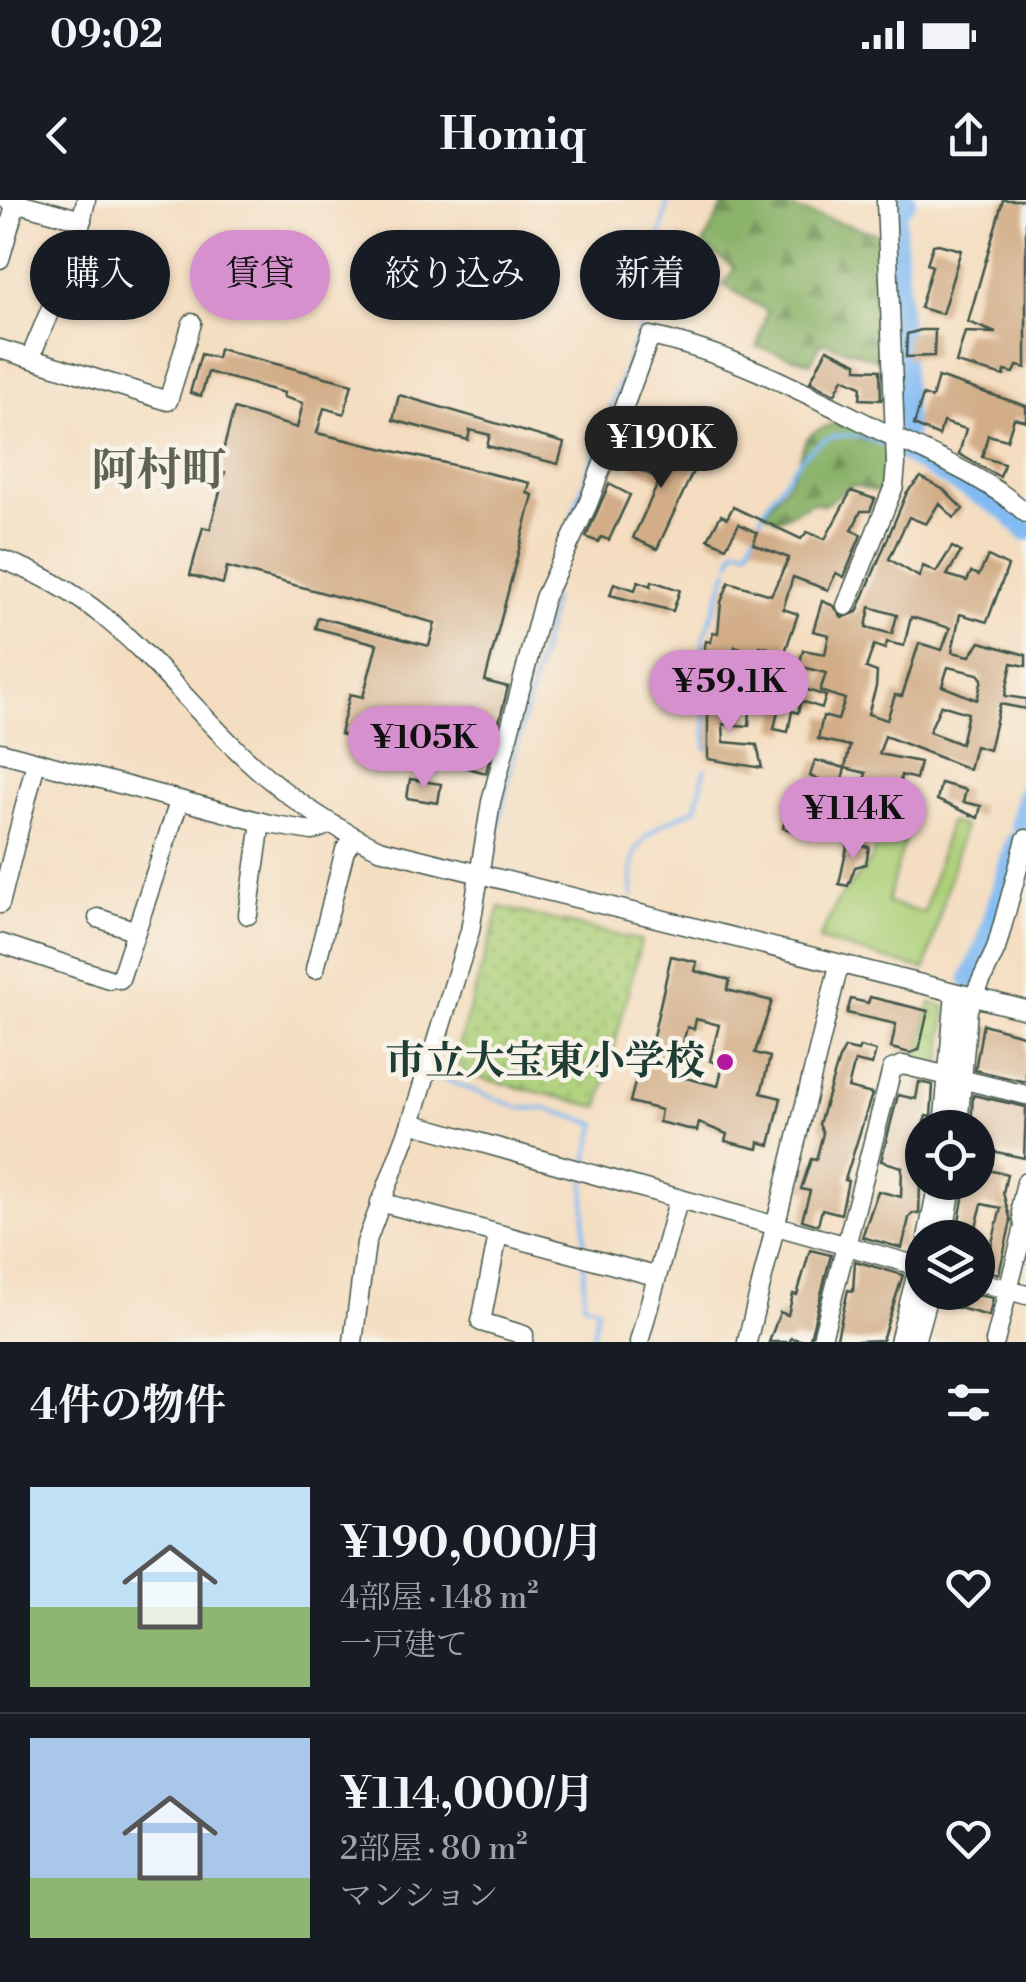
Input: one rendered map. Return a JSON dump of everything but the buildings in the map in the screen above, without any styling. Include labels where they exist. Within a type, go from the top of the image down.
[{"type":"street","points":[[30,358],[74,253],[86,200]]},
{"type":"street","points":[[846,606],[894,486],[886,200]]},
{"type":"street","points":[[0,260],[12,201],[82,220]]},
{"type":"street","points":[[0,348],[168,401],[192,322]]},
{"type":"street","points":[[353,1342],[358,1285],[380,1202],[411,1123],[470,931],[482,876],[491,802],[551,578],[567,549],[650,336],[737,360],[894,437],[1005,496],[1026,513]]},
{"type":"street","points":[[0,560],[44,575],[127,633],[251,764],[328,825],[379,849],[1026,1010]]},
{"type":"street","points":[[0,752],[261,822],[312,831],[328,825]]},
{"type":"street","points":[[2,892],[36,762]]},
{"type":"street","points":[[0,942],[115,979],[136,931],[179,802]]},
{"type":"street","points":[[248,916],[261,822]]},
{"type":"street","points":[[315,969],[344,850],[354,837]]},
{"type":"street","points":[[947,1110],[968,1009],[996,949],[1026,839]]},
{"type":"street","points":[[98,918],[136,931]]},
{"type":"street","points":[[746,1342],[839,965]]},
{"type":"street","points":[[955,993],[957,1110]]},
{"type":"street","points":[[820,1342],[892,1069],[903,1065],[1026,1095]]},
{"type":"street","points":[[411,1123],[775,1229],[905,1259]]},
{"type":"street","points":[[996,1342],[1017,1292],[1024,1226],[1020,1205],[1026,1182]]},
{"type":"street","points":[[639,1342],[678,1201]]},
{"type":"street","points":[[380,1202],[655,1276]]},
{"type":"street","points":[[498,1235],[480,1322],[524,1335],[523,1342]]},
{"type":"street","points":[[899,1342],[908,1310]]},
{"type":"street","points":[[915,1342],[924,1310]]},
{"type":"green space","points":[[726,200],[763,200],[882,235],[886,362],[821,342],[811,363],[757,347],[767,311],[724,285],[734,268],[720,258],[720,230],[711,230]]},
{"type":"green space","points":[[842,420],[890,444],[886,494],[852,485],[824,505],[813,502],[778,520],[766,513],[793,474],[807,439]]},
{"type":"green space","points":[[886,809],[912,813],[887,903],[924,913],[949,822],[964,826],[925,970],[819,940],[837,902],[871,861]]},
{"type":"green space","points":[[500,907],[641,941],[599,1107],[463,1074],[455,1057]]},
{"type":"green space","points":[[931,1003],[946,1007],[942,1062],[934,1067],[916,1063]]},
{"type":"waterway","points":[[603,429],[643,320],[668,200]]},
{"type":"waterway","points":[[906,432],[896,237],[897,212],[907,200]]},
{"type":"waterway","points":[[571,519],[601,435]]},
{"type":"waterway","points":[[759,521],[768,502],[800,460],[822,441],[858,436],[890,447]]},
{"type":"waterway","points":[[906,453],[1007,511],[1026,531]]},
{"type":"waterway","points":[[730,562],[736,548],[749,549],[756,530]]},
{"type":"waterway","points":[[706,749],[703,640],[728,570]]},
{"type":"waterway","points":[[493,863],[505,796],[553,598]]},
{"type":"waterway","points":[[633,896],[637,849],[654,830],[696,808],[705,769]]},
{"type":"waterway","points":[[1020,823],[1026,794]]},
{"type":"waterway","points":[[970,980],[986,943],[1015,842]]},
{"type":"waterway","points":[[436,1072],[435,1076],[520,1108],[547,1109],[597,1124],[585,1168]]},
{"type":"waterway","points":[[584,1253],[585,1177]]},
{"type":"waterway","points":[[584,1262],[584,1303],[597,1308],[592,1342]]},
{"type":"place","name":"市立大宝東小学校","points":[[725,1062]]},
{"type":"district","name":"阿村町","points":[[159,471]]}]
